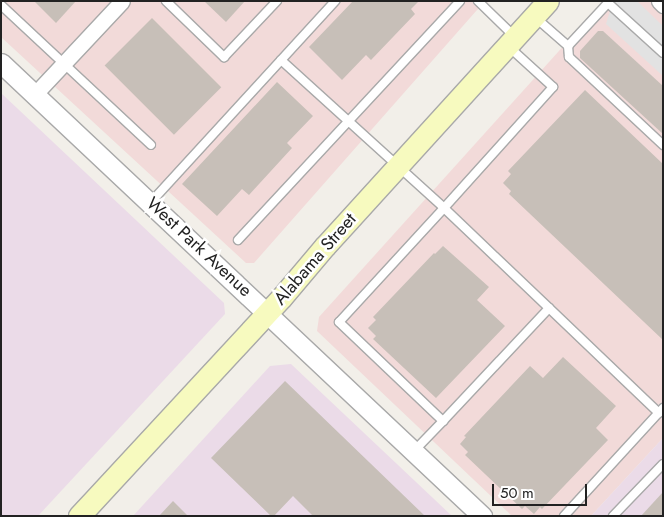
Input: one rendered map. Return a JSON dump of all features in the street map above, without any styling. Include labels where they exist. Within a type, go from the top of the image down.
[{"type":"main road","name":"Alabama Street","points":[[79,516],[268,312],[397,167],[512,42],[539,9]]},
{"type":"street","points":[[35,94],[122,1]]},
{"type":"street","points":[[659,1],[663,5]]},
{"type":"street","name":"West Park Avenue","points":[[1,62],[415,450],[482,516]]},
{"type":"lane","points":[[166,1],[224,57],[277,1]]},
{"type":"lane","points":[[151,202],[335,1]]},
{"type":"lane","points":[[238,240],[460,1]]},
{"type":"lane","points":[[443,421],[339,322],[553,87],[478,1]]},
{"type":"lane","points":[[568,46],[608,3],[663,53]]},
{"type":"lane","points":[[1,4],[151,145]]},
{"type":"lane","points":[[539,9],[568,46],[569,57],[663,145]]},
{"type":"lane","points":[[281,60],[347,122],[444,208],[549,308],[661,410],[564,516]]},
{"type":"lane","points":[[415,450],[549,308]]},
{"type":"lane","points":[[613,516],[663,464]]},
{"type":"shaded area","points":[[1,1],[490,1],[477,10],[254,263],[246,263],[1,37]]},
{"type":"shaded area","points":[[604,1],[663,1],[663,438],[591,516],[512,516],[317,331],[319,317]]},
{"type":"shaded area","points":[[613,1],[637,1],[663,26],[663,76],[606,24]]},
{"type":"shaded area","points":[[1,93],[224,303],[225,314],[38,516],[1,516]]},
{"type":"shaded area","points":[[291,364],[452,516],[133,516],[270,366]]},
{"type":"shaded area","points":[[663,438],[663,516],[591,516]]},
{"type":"building","points":[[34,1],[76,1],[56,23]]},
{"type":"building","points":[[204,1],[245,1],[226,22]]},
{"type":"building","points":[[353,1],[419,1],[411,9],[415,14],[371,60],[366,55],[342,80],[309,47]]},
{"type":"building","points":[[152,18],[221,87],[174,135],[105,65]]},
{"type":"building","points":[[598,31],[603,31],[663,86],[663,134],[580,58],[580,51]]},
{"type":"building","points":[[277,82],[313,116],[287,143],[292,148],[249,195],[242,189],[217,216],[182,184]]},
{"type":"building","points":[[585,90],[663,164],[663,340],[509,194],[511,191],[503,183],[511,174],[508,171]]},
{"type":"building","points":[[443,246],[489,287],[477,300],[505,326],[436,398],[373,339],[376,336],[368,328],[376,320],[373,317]]},
{"type":"building","points":[[563,357],[616,406],[596,428],[608,440],[542,509],[540,507],[534,514],[525,506],[522,509],[465,455],[468,452],[460,444],[466,437],[464,436],[530,366],[543,378]]},
{"type":"building","points":[[285,381],[425,516],[313,516],[293,496],[274,516],[271,516],[211,458]]},
{"type":"building","points":[[663,492],[663,516],[641,516]]},
{"type":"building","points":[[173,501],[188,516],[159,516]]}]
